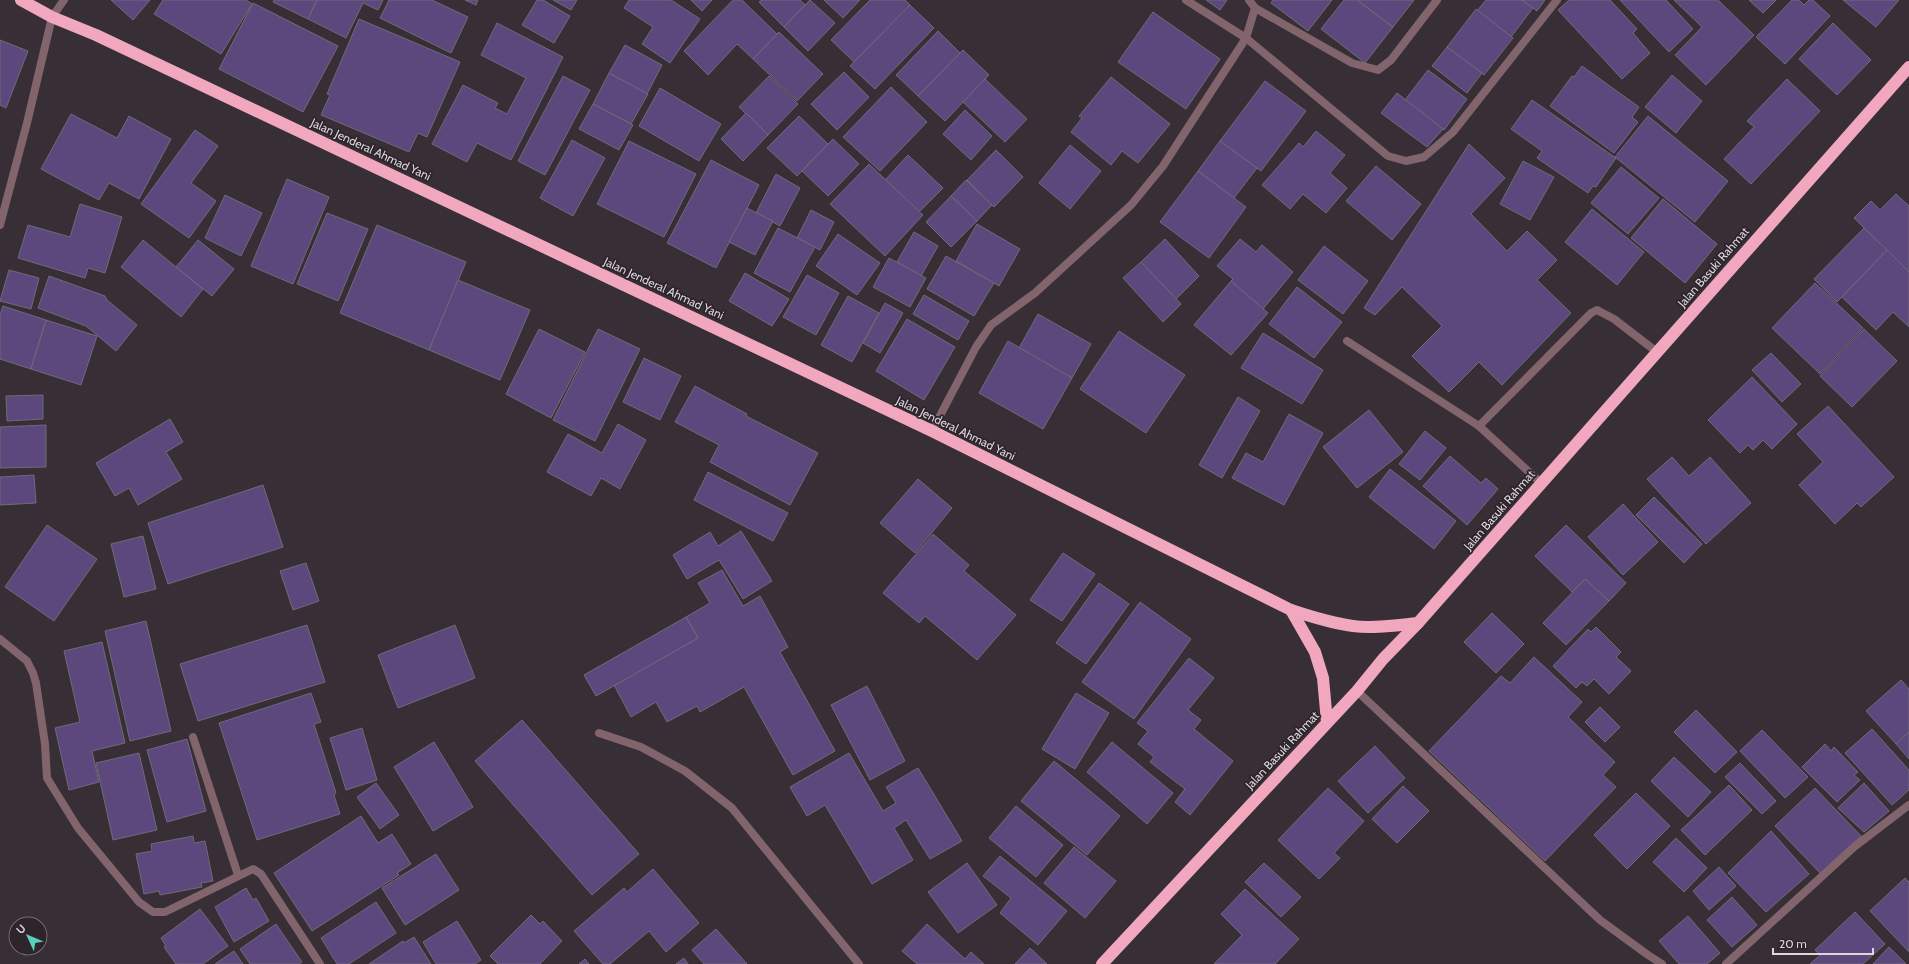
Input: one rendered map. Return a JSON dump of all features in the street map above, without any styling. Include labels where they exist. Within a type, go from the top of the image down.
[{"type":"highway","name":"Jalan Jenderal Ahmad Yani","points":[[21,0],[52,17],[96,35],[932,431],[1291,610],[1324,621],[1355,626],[1386,626],[1418,623]]},
{"type":"highway","name":"Jalan Basuki Rahmat","points":[[1102,964],[1357,691],[1383,659],[1418,623],[1909,67]]},
{"type":"highway","points":[[1291,610],[1315,652],[1323,678],[1327,722]]},
{"type":"street","points":[[0,226],[27,123],[52,17],[64,0]]},
{"type":"street","points":[[1186,0],[1246,38],[1388,156],[1406,161],[1424,157],[1453,132],[1557,0]]},
{"type":"street","points":[[1249,0],[1255,8],[1352,63],[1378,70],[1391,60],[1437,0]]},
{"type":"street","points":[[932,431],[976,347],[991,325],[1035,293],[1131,205],[1163,166],[1246,38],[1255,8]]},
{"type":"street","points":[[1479,426],[1591,313],[1597,310],[1614,320],[1657,352]]},
{"type":"street","points":[[1347,341],[1479,426],[1541,483]]},
{"type":"street","points":[[0,639],[27,661],[33,673],[36,683],[45,744],[47,778],[78,828],[139,902],[153,912],[165,912],[253,868],[261,874],[320,964]]},
{"type":"street","points":[[1357,691],[1600,920],[1662,964]]},
{"type":"street","points":[[599,733],[641,747],[685,771],[732,808],[859,964]]},
{"type":"street","points":[[193,737],[238,875]]},
{"type":"street","points":[[1726,964],[1854,847],[1909,805]]},
{"type":"building","points":[[111,0],[150,0],[133,20]]},
{"type":"building","points":[[163,0],[246,0],[252,4],[221,54],[154,14]]},
{"type":"building","points":[[274,0],[317,0],[308,19],[273,2]]},
{"type":"building","points":[[317,0],[383,0],[378,10],[363,3],[346,38],[308,19]]},
{"type":"building","points":[[389,0],[432,0],[468,17],[451,53],[380,18]]},
{"type":"building","points":[[465,0],[478,0],[476,5]]},
{"type":"building","points":[[537,0],[543,0],[570,16],[554,43],[522,25]]},
{"type":"building","points":[[553,0],[577,0],[571,10]]},
{"type":"building","points":[[629,0],[671,0],[700,19],[670,63],[642,44],[653,27],[624,8]]},
{"type":"building","points":[[691,0],[712,0],[702,11]]},
{"type":"building","points":[[733,0],[742,0],[777,34],[753,59],[737,44],[708,75],[684,51]]},
{"type":"building","points":[[762,0],[800,0],[805,5],[784,27],[759,2]]},
{"type":"building","points":[[810,0],[835,23],[808,51],[784,27]]},
{"type":"building","points":[[824,0],[860,0],[843,18]]},
{"type":"building","points":[[870,0],[905,0],[910,5],[854,62],[831,40]]},
{"type":"building","points":[[1206,0],[1227,0],[1220,10]]},
{"type":"building","points":[[1273,0],[1332,0],[1308,31],[1271,3]]},
{"type":"building","points":[[1344,0],[1357,0],[1393,27],[1365,63],[1321,29]]},
{"type":"building","points":[[1357,0],[1414,0],[1393,27]]},
{"type":"building","points":[[1486,0],[1522,0],[1533,8],[1511,37],[1477,11]]},
{"type":"building","points":[[1522,0],[1545,0],[1537,11]]},
{"type":"building","points":[[1569,0],[1610,0],[1637,29],[1633,33],[1650,53],[1622,79],[1558,10]]},
{"type":"building","points":[[1620,0],[1666,0],[1693,29],[1669,52]]},
{"type":"building","points":[[1674,0],[1718,0],[1754,35],[1706,85],[1675,55],[1702,27]]},
{"type":"building","points":[[1749,0],[1776,0],[1763,13]]},
{"type":"building","points":[[1792,0],[1799,0],[1804,5],[1809,0],[1813,0],[1830,16],[1785,64],[1756,37]]},
{"type":"building","points":[[1843,0],[1899,0],[1876,27]]},
{"type":"building","points":[[253,3],[338,46],[303,112],[219,69]]},
{"type":"building","points":[[910,5],[934,28],[875,89],[850,66]]},
{"type":"building","points":[[1476,9],[1513,38],[1484,75],[1447,47]]},
{"type":"building","points":[[1153,12],[1220,59],[1186,109],[1118,62]]},
{"type":"building","points":[[359,19],[460,62],[427,137],[418,133],[409,152],[321,115],[330,95],[327,94]]},
{"type":"building","points":[[497,23],[563,57],[511,160],[477,143],[467,162],[432,144],[463,85],[498,103],[495,108],[507,114],[526,78],[481,55]]},
{"type":"building","points":[[1833,23],[1871,60],[1837,95],[1799,59]]},
{"type":"building","points":[[938,31],[960,53],[918,96],[896,75]]},
{"type":"building","points":[[779,32],[823,74],[797,101],[753,59]]},
{"type":"building","points":[[0,40],[28,51],[6,108],[0,105]]},
{"type":"building","points":[[625,45],[662,65],[647,94],[609,73]]},
{"type":"building","points":[[1447,47],[1482,73],[1467,93],[1432,66]]},
{"type":"building","points":[[963,50],[989,75],[945,121],[918,96]]},
{"type":"building","points":[[1582,66],[1639,107],[1632,117],[1638,122],[1614,153],[1550,106],[1572,76],[1574,77]]},
{"type":"building","points":[[1428,70],[1467,99],[1444,130],[1405,100]]},
{"type":"building","points":[[844,72],[869,97],[837,130],[811,104]]},
{"type":"building","points":[[609,73],[648,94],[631,124],[593,104]]},
{"type":"building","points":[[1672,75],[1702,101],[1676,133],[1645,107]]},
{"type":"building","points":[[563,76],[590,90],[545,175],[518,161]]},
{"type":"building","points":[[769,76],[798,104],[768,135],[739,107]]},
{"type":"building","points":[[1111,77],[1170,124],[1138,163],[1122,151],[1111,165],[1071,132],[1082,118],[1079,116]]},
{"type":"building","points":[[985,79],[1027,119],[1005,142],[963,102]]},
{"type":"building","points":[[1787,79],[1820,111],[1751,184],[1724,159],[1754,127],[1747,121]]},
{"type":"building","points":[[1265,81],[1306,111],[1261,171],[1220,141]]},
{"type":"building","points":[[891,87],[927,122],[880,171],[843,137]]},
{"type":"building","points":[[660,88],[721,124],[699,161],[639,126]]},
{"type":"building","points":[[1397,93],[1443,129],[1427,147],[1381,113]]},
{"type":"building","points":[[1532,100],[1616,158],[1596,187],[1593,186],[1588,193],[1537,158],[1542,151],[1511,129]]},
{"type":"building","points":[[593,104],[633,125],[619,150],[579,129]]},
{"type":"building","points":[[965,110],[992,136],[971,160],[943,134]]},
{"type":"building","points":[[746,113],[768,135],[743,161],[721,139]]},
{"type":"building","points":[[71,114],[117,138],[129,116],[171,139],[139,199],[109,183],[99,200],[41,169]]},
{"type":"building","points":[[799,116],[828,144],[797,176],[767,148]]},
{"type":"building","points":[[1648,116],[1728,181],[1695,222],[1615,157]]},
{"type":"building","points":[[195,130],[218,146],[191,183],[216,201],[189,238],[141,204]]},
{"type":"building","points":[[1316,131],[1345,155],[1330,173],[1347,188],[1326,213],[1303,194],[1290,209],[1262,185],[1299,143],[1303,147]]},
{"type":"building","points":[[833,139],[859,164],[828,196],[802,171]]},
{"type":"building","points":[[572,140],[605,158],[573,216],[540,198]]},
{"type":"building","points":[[629,141],[696,174],[664,237],[597,204]]},
{"type":"building","points":[[1220,141],[1257,168],[1234,198],[1198,171]]},
{"type":"building","points":[[1469,144],[1505,178],[1471,214],[1507,251],[1527,231],[1557,260],[1537,280],[1571,313],[1502,385],[1479,362],[1449,392],[1412,356],[1442,326],[1402,287],[1375,315],[1364,308]]},
{"type":"building","points":[[1070,145],[1101,171],[1070,209],[1039,183]]},
{"type":"building","points":[[996,150],[1023,177],[994,207],[967,180]]},
{"type":"building","points":[[908,155],[943,188],[919,212],[885,180]]},
{"type":"building","points":[[711,160],[759,185],[716,268],[667,243]]},
{"type":"building","points":[[1523,161],[1554,177],[1530,220],[1500,204]]},
{"type":"building","points":[[869,164],[923,215],[885,256],[830,204]]},
{"type":"building","points":[[1376,166],[1421,204],[1392,240],[1346,201]]},
{"type":"building","points":[[1621,167],[1659,198],[1628,234],[1591,203]]},
{"type":"building","points":[[1198,171],[1246,207],[1209,258],[1160,222]]},
{"type":"building","points":[[776,174],[800,188],[780,226],[756,213]]},
{"type":"building","points":[[287,179],[329,197],[293,284],[251,266]]},
{"type":"building","points":[[966,180],[992,205],[977,221],[951,196]]},
{"type":"building","points":[[1896,194],[1909,206],[1909,272],[1854,218],[1871,201],[1880,210]]},
{"type":"building","points":[[225,195],[262,213],[241,256],[205,238]]},
{"type":"building","points":[[951,196],[977,221],[951,247],[926,222]]},
{"type":"building","points":[[1663,199],[1717,244],[1685,283],[1631,238]]},
{"type":"building","points":[[80,204],[122,217],[105,273],[88,268],[85,278],[18,258],[28,225],[70,237]]},
{"type":"building","points":[[747,208],[773,221],[755,255],[729,242]]},
{"type":"building","points":[[1592,209],[1644,252],[1617,285],[1565,242]]},
{"type":"building","points":[[811,210],[834,222],[820,250],[797,238]]},
{"type":"building","points":[[327,213],[368,229],[338,301],[297,284]]},
{"type":"building","points":[[977,224],[1020,249],[999,286],[956,261]]},
{"type":"building","points":[[377,225],[466,262],[429,350],[340,313]]},
{"type":"building","points":[[778,228],[815,247],[790,292],[754,273]]},
{"type":"building","points":[[1864,228],[1887,250],[1837,302],[1814,279]]},
{"type":"building","points":[[914,232],[938,246],[921,276],[897,262]]},
{"type":"building","points":[[838,234],[880,263],[857,295],[816,266]]},
{"type":"building","points":[[1165,239],[1199,276],[1176,299],[1141,262]]},
{"type":"building","points":[[1240,239],[1256,252],[1262,245],[1293,272],[1263,309],[1231,281],[1233,279],[1217,266]]},
{"type":"building","points":[[143,240],[203,289],[181,317],[121,267]]},
{"type":"building","points":[[198,240],[234,269],[212,296],[176,267]]},
{"type":"building","points":[[1324,246],[1368,281],[1343,314],[1298,280]]},
{"type":"building","points":[[1887,250],[1909,272],[1909,327],[1893,312],[1876,330],[1842,297]]},
{"type":"building","points":[[946,256],[994,283],[974,316],[927,289]]},
{"type":"building","points":[[889,258],[926,278],[910,307],[873,287]]},
{"type":"building","points":[[1141,262],[1181,304],[1163,322],[1123,278]]},
{"type":"building","points":[[9,270],[39,278],[31,309],[0,301]]},
{"type":"building","points":[[745,273],[789,299],[772,326],[729,301]]},
{"type":"building","points":[[807,275],[839,293],[816,335],[783,317]]},
{"type":"building","points":[[49,276],[105,296],[107,300],[137,325],[116,351],[86,326],[38,308]]},
{"type":"building","points":[[458,280],[530,310],[500,380],[429,350]]},
{"type":"building","points":[[1231,281],[1268,313],[1231,355],[1194,325]]},
{"type":"building","points":[[1815,283],[1863,328],[1820,374],[1772,328]]},
{"type":"building","points":[[1297,287],[1342,322],[1314,358],[1269,324]]},
{"type":"building","points":[[924,295],[969,321],[958,340],[913,314]]},
{"type":"building","points":[[848,296],[879,313],[852,362],[821,345]]},
{"type":"building","points":[[885,303],[903,313],[880,353],[863,343]]},
{"type":"building","points":[[3,306],[46,320],[31,369],[0,359],[0,315]]},
{"type":"building","points":[[1038,314],[1091,344],[1072,378],[1019,348]]},
{"type":"building","points":[[907,319],[955,347],[924,400],[876,371]]},
{"type":"building","points":[[46,320],[97,336],[81,385],[31,369]]},
{"type":"building","points":[[539,329],[585,352],[551,418],[506,394]]},
{"type":"building","points":[[598,329],[640,349],[595,441],[553,420]]},
{"type":"building","points":[[1864,329],[1897,361],[1852,407],[1820,376]]},
{"type":"building","points":[[1119,331],[1185,375],[1146,433],[1080,389]]},
{"type":"building","points":[[1263,333],[1323,370],[1302,404],[1241,368]]},
{"type":"building","points":[[1008,341],[1072,378],[1043,429],[979,393]]},
{"type":"building","points":[[1771,353],[1801,384],[1782,402],[1752,370]]},
{"type":"building","points":[[644,358],[681,376],[660,420],[623,402]]},
{"type":"building","points":[[1752,377],[1797,424],[1772,449],[1763,440],[1753,450],[1748,445],[1740,453],[1708,420]]},
{"type":"building","points":[[695,386],[747,414],[746,416],[818,453],[790,505],[710,462],[719,445],[675,422]]},
{"type":"building","points":[[43,395],[43,419],[7,421],[6,396]]},
{"type":"building","points":[[1238,397],[1260,411],[1222,478],[1199,465]]},
{"type":"building","points":[[1828,406],[1894,477],[1861,507],[1857,503],[1835,524],[1799,485],[1823,462],[1797,434]]},
{"type":"building","points":[[1369,410],[1403,452],[1357,488],[1323,447]]},
{"type":"building","points":[[1289,414],[1323,433],[1284,505],[1232,478],[1246,453],[1263,462]]},
{"type":"building","points":[[170,419],[183,442],[166,452],[182,479],[138,505],[129,488],[115,496],[96,463]]},
{"type":"building","points":[[618,424],[646,440],[620,489],[601,478],[591,496],[547,472],[568,434],[602,453]]},
{"type":"building","points":[[46,425],[46,467],[0,468],[0,427]]},
{"type":"building","points":[[1425,431],[1446,448],[1420,480],[1399,464]]},
{"type":"building","points":[[1450,456],[1481,483],[1486,478],[1498,489],[1467,525],[1423,486]]},
{"type":"building","points":[[1672,457],[1689,476],[1710,457],[1751,503],[1706,544],[1647,479]]},
{"type":"building","points":[[1390,469],[1456,521],[1434,549],[1369,497]]},
{"type":"building","points":[[708,472],[788,513],[773,541],[694,500]]},
{"type":"building","points":[[34,475],[36,503],[0,505],[0,477]]},
{"type":"building","points":[[918,479],[952,508],[915,553],[880,523]]},
{"type":"building","points":[[263,485],[283,547],[168,584],[148,523]]},
{"type":"building","points":[[1654,497],[1702,544],[1684,563],[1636,515]]},
{"type":"building","points":[[1623,504],[1658,542],[1623,575],[1588,537]]},
{"type":"building","points":[[47,525],[97,559],[54,621],[5,587]]},
{"type":"building","points":[[1566,525],[1626,583],[1609,601],[1585,579],[1572,592],[1535,556]]},
{"type":"building","points":[[741,531],[772,581],[743,599],[719,560],[687,579],[673,555],[710,532],[718,546]]},
{"type":"building","points":[[933,534],[969,565],[964,571],[1016,615],[977,660],[925,616],[919,623],[883,593]]},
{"type":"building","points":[[143,536],[156,589],[124,597],[111,544]]},
{"type":"building","points":[[1063,553],[1095,574],[1062,621],[1030,600]]},
{"type":"building","points":[[306,563],[319,601],[293,610],[280,571]]},
{"type":"building","points":[[722,570],[743,606],[760,596],[788,647],[780,652],[835,751],[793,775],[744,687],[700,712],[697,706],[667,722],[656,702],[631,717],[614,685],[698,638],[686,617],[710,603],[698,583]]},
{"type":"building","points":[[1585,579],[1609,601],[1566,645],[1543,623]]},
{"type":"building","points":[[1099,583],[1129,604],[1086,664],[1056,643]]},
{"type":"building","points":[[1140,602],[1191,639],[1134,719],[1082,682]]},
{"type":"building","points":[[1492,613],[1524,644],[1496,673],[1464,642]]},
{"type":"building","points":[[686,617],[698,638],[596,696],[584,675]]},
{"type":"building","points":[[146,621],[171,731],[130,741],[105,631]]},
{"type":"building","points":[[307,625],[325,682],[198,721],[180,664]]},
{"type":"building","points":[[455,625],[475,678],[398,708],[378,655]]},
{"type":"building","points":[[1596,627],[1621,652],[1616,657],[1631,671],[1609,694],[1594,679],[1587,686],[1582,682],[1576,688],[1553,666],[1588,629],[1591,632]]},
{"type":"building","points":[[102,642],[125,743],[92,751],[99,782],[69,790],[55,728],[80,722],[64,651]]},
{"type":"building","points":[[1534,657],[1582,702],[1568,717],[1615,762],[1603,775],[1616,787],[1545,861],[1429,751],[1501,676],[1510,683]]},
{"type":"building","points":[[1189,658],[1214,678],[1188,710],[1201,720],[1194,729],[1233,761],[1190,815],[1175,802],[1185,789],[1150,762],[1154,757],[1138,744],[1148,731],[1137,723]]},
{"type":"building","points":[[1901,680],[1909,689],[1909,732],[1896,744],[1866,711]]},
{"type":"building","points":[[867,686],[905,761],[870,780],[831,705]]},
{"type":"building","points":[[311,693],[321,722],[314,724],[336,793],[334,795],[340,814],[257,840],[219,723]]},
{"type":"building","points":[[1076,693],[1109,713],[1075,769],[1042,749]]},
{"type":"building","points":[[1600,707],[1620,727],[1605,742],[1585,722]]},
{"type":"building","points":[[1696,710],[1737,752],[1715,773],[1674,732]]},
{"type":"building","points":[[522,720],[639,854],[592,895],[475,761]]},
{"type":"building","points":[[362,728],[377,780],[346,790],[330,738]]},
{"type":"building","points":[[1872,729],[1909,770],[1909,790],[1892,805],[1845,753]]},
{"type":"building","points":[[1762,730],[1808,777],[1785,798],[1740,751]]},
{"type":"building","points":[[1909,732],[1909,759],[1896,744]]},
{"type":"building","points":[[187,739],[206,811],[167,822],[147,750]]},
{"type":"building","points":[[434,742],[473,807],[433,831],[394,767]]},
{"type":"building","points":[[1112,742],[1173,793],[1147,824],[1087,772]]},
{"type":"building","points":[[1825,744],[1831,751],[1834,747],[1858,772],[1854,775],[1860,780],[1837,802],[1802,767]]},
{"type":"building","points":[[1375,746],[1405,778],[1368,813],[1338,781]]},
{"type":"building","points":[[139,753],[157,830],[113,840],[96,763]]},
{"type":"building","points":[[849,753],[883,811],[896,803],[886,787],[918,768],[962,841],[930,859],[906,820],[894,828],[913,860],[872,884],[825,805],[807,816],[790,787]]},
{"type":"building","points":[[1674,757],[1711,792],[1688,817],[1651,781]]},
{"type":"building","points":[[1054,761],[1120,816],[1087,855],[1021,801]]},
{"type":"building","points":[[1740,763],[1776,801],[1762,814],[1725,777]]},
{"type":"building","points":[[376,783],[399,815],[380,829],[357,797]]},
{"type":"building","points":[[1864,783],[1889,811],[1864,832],[1838,808]]},
{"type":"building","points":[[1729,785],[1752,810],[1705,855],[1681,830]]},
{"type":"building","points":[[1403,786],[1429,811],[1397,843],[1372,819]]},
{"type":"building","points":[[1328,788],[1364,821],[1334,853],[1340,858],[1319,879],[1278,840]]},
{"type":"building","points":[[1815,788],[1861,836],[1821,874],[1775,826]]},
{"type":"building","points":[[1636,793],[1670,826],[1627,869],[1594,835]]},
{"type":"building","points":[[1016,806],[1063,845],[1036,877],[989,838]]},
{"type":"building","points":[[361,816],[378,843],[392,834],[411,864],[397,873],[399,875],[312,931],[274,873]]},
{"type":"building","points":[[1771,831],[1809,874],[1766,912],[1728,873]]},
{"type":"building","points":[[193,836],[194,843],[205,841],[213,881],[201,883],[202,887],[160,895],[159,891],[144,894],[136,854],[152,851],[151,844]]},
{"type":"building","points":[[1676,838],[1707,868],[1684,892],[1653,862]]},
{"type":"building","points":[[1074,847],[1116,881],[1085,918],[1044,883]]},
{"type":"building","points":[[436,854],[459,890],[405,925],[382,888]]},
{"type":"building","points":[[1000,856],[1067,911],[1038,945],[1000,913],[1011,898],[983,876]]},
{"type":"building","points":[[967,863],[997,905],[958,933],[928,892]]},
{"type":"building","points":[[1264,863],[1301,897],[1281,917],[1245,882]]},
{"type":"building","points":[[1719,867],[1736,886],[1709,910],[1693,891]]},
{"type":"building","points":[[653,869],[699,923],[666,952],[649,931],[610,964],[603,964],[574,931],[624,888],[627,892]]},
{"type":"building","points":[[1905,878],[1909,882],[1909,952],[1870,911]]},
{"type":"building","points":[[246,888],[253,900],[256,898],[269,921],[234,942],[215,907]]},
{"type":"building","points":[[1245,889],[1299,939],[1275,964],[1214,964],[1242,935],[1221,914]]},
{"type":"building","points":[[1732,897],[1757,925],[1732,947],[1707,920]]},
{"type":"building","points":[[376,902],[396,933],[349,964],[337,964],[321,938]]},
{"type":"building","points":[[200,909],[228,946],[203,964],[176,964],[164,947],[166,946],[161,938]]},
{"type":"building","points":[[1855,912],[1885,944],[1863,964],[1810,964],[1820,955],[1815,950]]},
{"type":"building","points":[[531,915],[540,924],[543,921],[562,941],[540,964],[498,964],[490,956]]},
{"type":"building","points":[[1688,916],[1720,953],[1707,964],[1679,964],[1659,941]]},
{"type":"building","points":[[457,921],[481,960],[475,964],[436,964],[423,942]]},
{"type":"building","points":[[276,924],[302,962],[299,964],[250,964],[240,949]]},
{"type":"building","points":[[927,924],[965,959],[971,952],[984,964],[917,964],[902,951]]},
{"type":"building","points":[[716,929],[747,964],[704,964],[692,950]]},
{"type":"building","points":[[414,937],[431,964],[369,964],[403,941],[404,943]]},
{"type":"building","points":[[1889,947],[1906,964],[1873,964]]},
{"type":"building","points":[[1030,948],[1047,964],[1015,964]]},
{"type":"building","points":[[234,951],[243,964],[215,964]]},
{"type":"building","points":[[684,958],[688,964],[676,964]]},
{"type":"building","points":[[585,959],[589,964],[579,964]]}]
